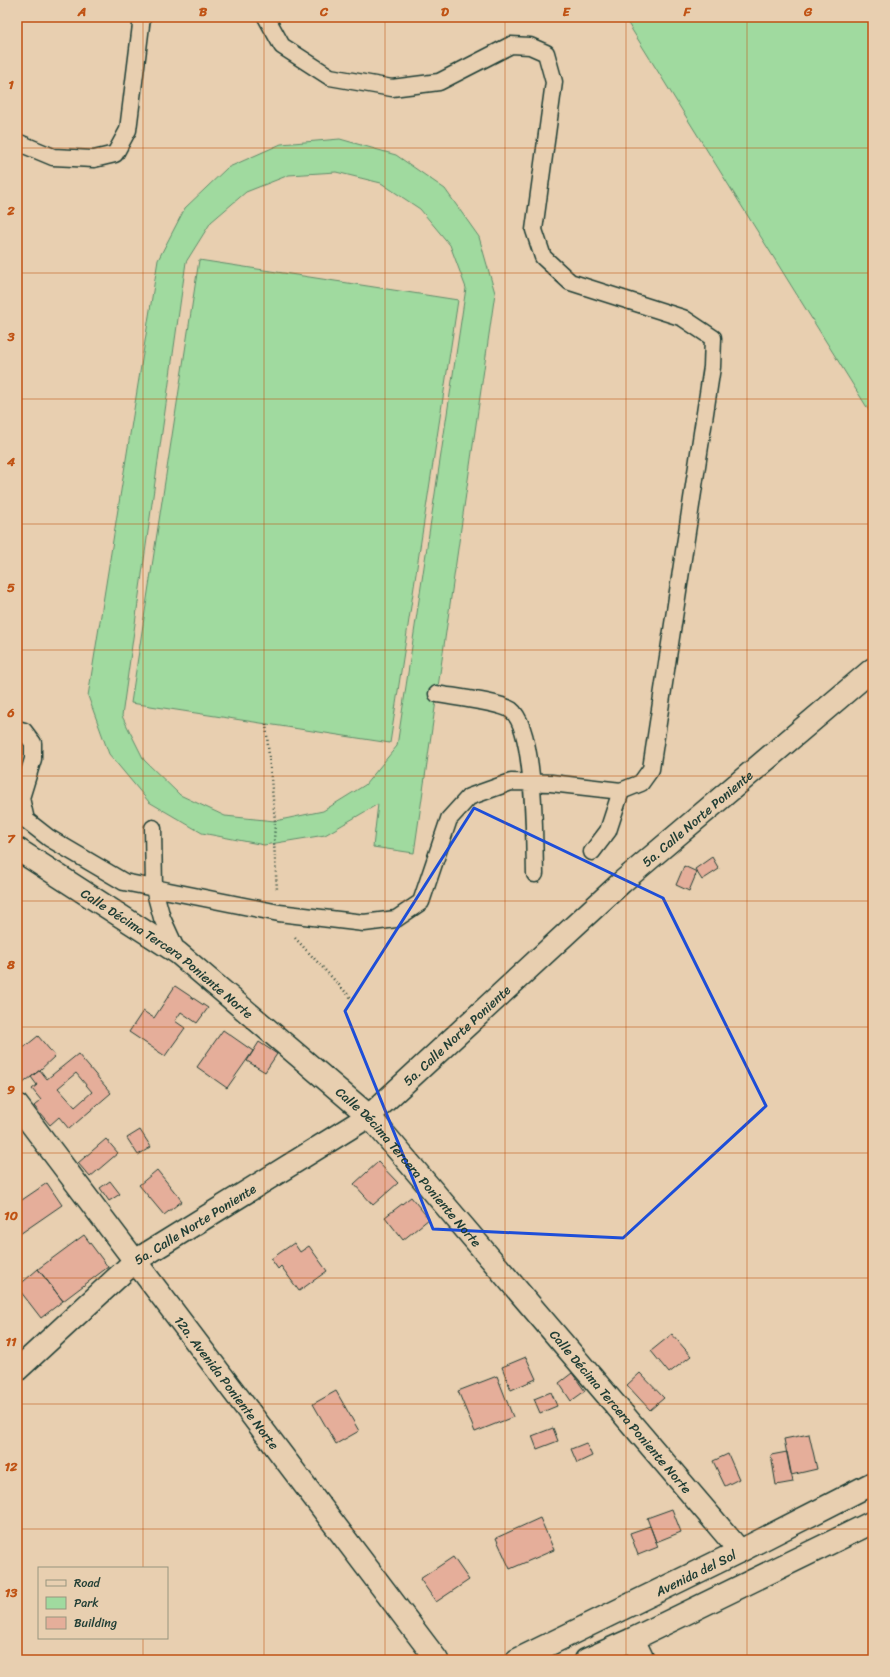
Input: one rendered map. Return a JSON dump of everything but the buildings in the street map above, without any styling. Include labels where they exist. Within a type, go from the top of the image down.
[{"type":"street","name":"5a. Calle Norte Poniente","points":[[17,1370],[135,1261],[369,1116],[622,882],[873,669]]},
{"type":"street","name":"Calle Décima Tercera Poniente Norte","points":[[17,850],[178,953],[369,1116],[740,1551]]},
{"type":"street","name":"12a. Avenida Poniente Norte","points":[[17,1105],[437,1660]]},
{"type":"street","name":"Avenida del Sol","points":[[517,1660],[740,1551],[873,1483]]},
{"type":"street","points":[[586,1660],[633,1639],[873,1522]]},
{"type":"street","points":[[633,1639],[643,1660]]},
{"type":"lane","points":[[17,142],[53,157],[94,159],[115,154],[128,130],[142,17]]},
{"type":"lane","points":[[17,729],[24,731],[33,743],[33,759],[21,798],[26,820],[50,838],[124,882],[279,913],[364,923],[396,919],[421,902],[449,819],[469,797],[511,782],[551,783],[621,790],[641,783],[651,770],[712,368],[713,338],[683,318],[570,282],[543,257],[534,230],[554,82],[546,53],[530,46],[511,45],[439,82],[392,88],[330,77],[282,46],[266,17]]},
{"type":"lane","points":[[437,694],[490,703],[511,710],[519,720],[529,761],[533,803],[534,874]]},
{"type":"lane","points":[[592,852],[608,831],[621,790]]},
{"type":"lane","points":[[153,828],[154,889],[162,918],[178,953]]},
{"type":"path","points":[[266,724],[274,821],[279,913],[284,926],[354,1000]]},
{"type":"highlighted area","points":[[474,808],[663,898],[766,1106],[623,1238],[433,1229],[345,1011]]},
{"type":"green space","points":[[624,17],[873,17],[873,417]]},
{"type":"green space","points":[[340,139],[396,155],[445,189],[479,237],[495,293],[414,853],[373,847],[378,804],[325,835],[264,845],[202,833],[149,802],[109,754],[88,696],[158,260],[185,208],[227,168],[281,144]],"holes":[[[336,172],[381,183],[420,209],[450,245],[466,288],[397,746],[365,785],[323,811],[275,821],[225,816],[180,795],[144,760],[122,716],[186,262],[211,222],[246,192],[289,175]]]},
{"type":"green space","points":[[199,260],[458,300],[390,743],[131,703]]}]
